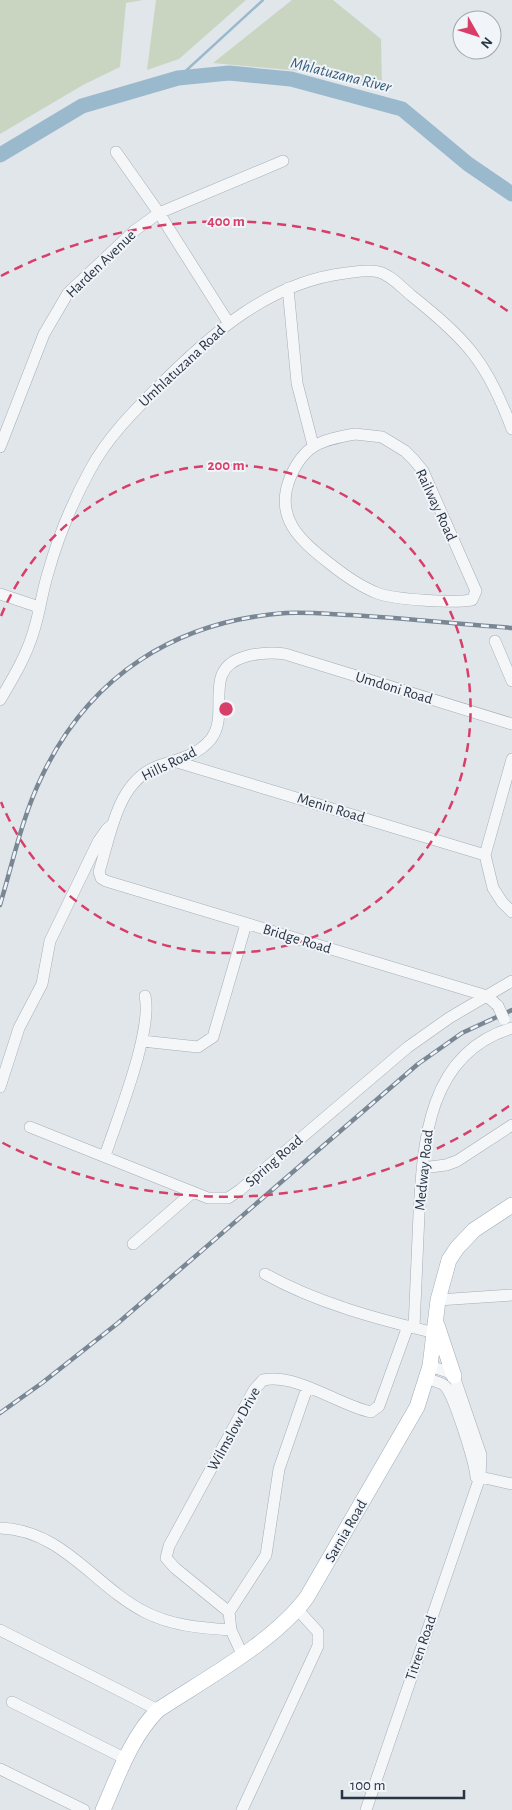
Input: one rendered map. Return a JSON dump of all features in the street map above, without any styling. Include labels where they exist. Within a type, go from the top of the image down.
[{"type":"main road","name":"Sarnia Road","points":[[103,1810],[141,1729],[158,1710],[242,1654],[298,1610],[317,1581],[417,1407],[429,1373],[438,1300],[444,1272],[457,1248],[474,1230],[512,1205]]},
{"type":"main road","points":[[435,1327],[454,1376]]},
{"type":"street","points":[[116,152],[159,213],[228,322]]},
{"type":"street","name":"Harden Avenue","points":[[0,447],[44,334],[63,301],[111,252],[159,213],[283,161]]},
{"type":"street","name":"Umhlatuzana Road","points":[[0,700],[27,648],[60,534],[91,468],[109,442],[133,412],[203,343],[228,322],[288,288],[310,280],[340,274],[367,271],[386,274],[460,336],[478,358],[491,377],[512,429]]},
{"type":"street","points":[[288,288],[297,383],[313,445]]},
{"type":"street","name":"Railway Road","points":[[355,434],[368,434],[382,437],[406,451],[423,471],[476,591],[472,600],[397,598],[378,594],[346,577],[301,540],[288,521],[285,498],[295,468],[303,455],[313,445],[355,434]]},
{"type":"street","points":[[0,594],[39,608]]},
{"type":"street","points":[[495,641],[512,681]]},
{"type":"street","name":"Umdoni Road","points":[[276,653],[512,724]]},
{"type":"street","name":"Hills Road","points":[[106,881],[101,878],[99,872],[124,795],[139,776],[161,765],[177,762],[203,747],[214,734],[219,723],[219,682],[231,662],[251,654],[276,653]]},
{"type":"street","points":[[512,759],[485,855],[493,888],[502,902],[512,912]]},
{"type":"street","name":"Menin Road","points":[[177,762],[485,855]]},
{"type":"street","points":[[0,1087],[19,1028],[42,984],[50,941],[98,842],[107,829],[115,823]]},
{"type":"street","name":"Bridge Road","points":[[106,881],[487,996]]},
{"type":"street","points":[[142,1041],[198,1046],[213,1037],[246,924]]},
{"type":"street","points":[[508,1026],[498,1006],[487,996],[499,987],[512,981]]},
{"type":"street","points":[[105,1156],[142,1041],[147,1007],[145,996]]},
{"type":"street","name":"Spring Road","points":[[30,1127],[208,1198],[228,1198],[240,1190],[408,1047],[449,1018],[487,996]]},
{"type":"street","name":"Medway Road","points":[[411,1327],[422,1168],[429,1120],[448,1076],[465,1055],[508,1026]]},
{"type":"street","points":[[422,1168],[446,1165],[457,1161],[512,1125]]},
{"type":"street","points":[[133,1244],[193,1192]]},
{"type":"street","points":[[265,1274],[296,1290],[411,1327],[435,1327]]},
{"type":"street","points":[[438,1300],[512,1295]]},
{"type":"street","name":"Wilmslow Drive","points":[[229,1612],[175,1568],[166,1558],[169,1546],[258,1384],[263,1380],[276,1379],[307,1388],[365,1411],[375,1410],[379,1406],[411,1327]]},
{"type":"street","points":[[429,1373],[448,1372],[454,1376]]},
{"type":"street","points":[[429,1373],[450,1392],[473,1458],[477,1480],[512,1484]]},
{"type":"street","name":"Titren Road","points":[[366,1810],[477,1480],[481,1455],[454,1376]]},
{"type":"street","points":[[242,1654],[231,1630],[229,1612],[266,1555],[279,1469],[307,1388]]},
{"type":"street","points":[[0,1528],[27,1531],[52,1542],[82,1563],[117,1594],[146,1612],[177,1624],[231,1630]]},
{"type":"street","points":[[242,1810],[318,1646],[318,1632],[298,1610]]},
{"type":"street","points":[[0,1630],[158,1710]]},
{"type":"street","points":[[12,1702],[126,1759]]},
{"type":"street","points":[[0,1769],[84,1810]]},
{"type":"green space","points":[[0,0],[143,0],[126,3],[120,67],[83,85],[0,134]]},
{"type":"green space","points":[[156,0],[246,0],[179,59],[147,70]]},
{"type":"green space","points":[[292,0],[333,0],[381,39],[382,86],[322,73],[213,63]]},
{"type":"waterway","points":[[178,78],[263,0]]},
{"type":"waterway","name":"Mhlatuzana River","points":[[0,155],[82,106],[178,78],[229,73],[291,79],[402,109],[468,164],[512,194]]},
{"type":"railway","points":[[0,905],[29,807],[42,776],[62,740],[85,709],[111,682],[141,660],[173,641],[208,628],[246,618],[286,613],[370,616],[512,628]]},
{"type":"railway","points":[[0,1413],[42,1383],[118,1323],[418,1064],[462,1033],[512,1010]]}]
